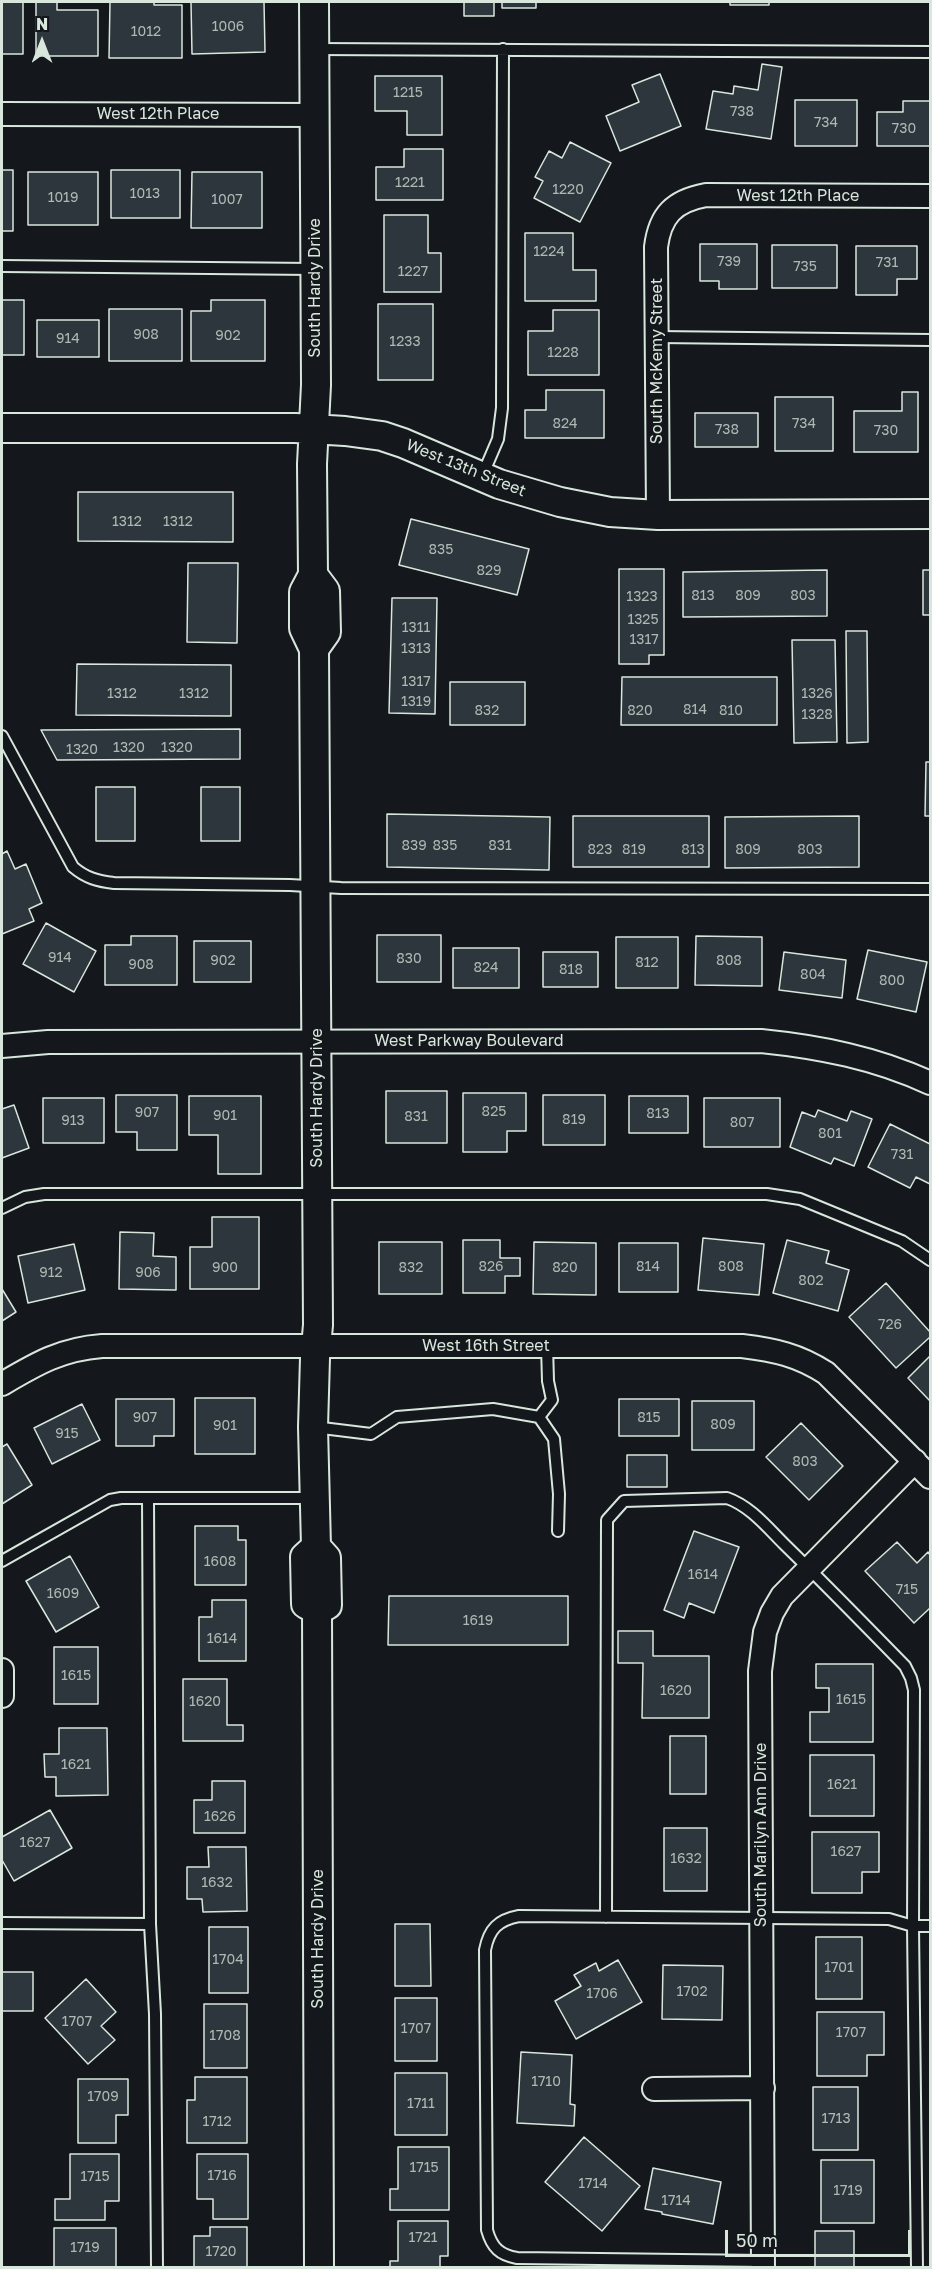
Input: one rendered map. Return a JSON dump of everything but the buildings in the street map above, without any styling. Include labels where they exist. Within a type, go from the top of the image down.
[{"type":"street","name":"South Hardy Drive","points":[[314,2],[313,575],[304,592],[304,628],[314,649],[317,1193],[313,1427],[316,1548],[305,1557],[306,1604],[317,1610],[319,2268]]},
{"type":"street","name":"West 12th Place","points":[[2,114],[314,115]]},
{"type":"street","name":"West 12th Place","points":[[669,211],[681,203],[706,195],[930,196]]},
{"type":"street","name":"South McKemy Street","points":[[658,514],[657,241],[662,221],[669,211]]},
{"type":"street","name":"West 13th Street","points":[[2,428],[314,429],[381,436],[421,450],[481,477],[530,494],[586,508],[634,514],[930,514]]},
{"type":"street","name":"West Parkway Boulevard","points":[[2,1046],[30,1042],[316,1040],[761,1041],[853,1055],[930,1083]]},
{"type":"street","name":"West 16th Street","points":[[2,1384],[52,1356],[85,1347],[742,1346],[786,1353],[826,1373],[923,1469]]},
{"type":"street","name":"South Marilyn Ann Drive","points":[[763,2264],[762,1652],[765,1632],[782,1596],[808,1568],[923,1469]]},
{"type":"street","points":[[2,1670],[2,1696]]},
{"type":"street","points":[[654,2090],[763,2088]]},
{"type":"lane","points":[[314,49],[930,52]]},
{"type":"lane","points":[[481,477],[498,439],[502,408],[503,49]]},
{"type":"lane","points":[[2,266],[315,269]]},
{"type":"lane","points":[[657,337],[930,340]]},
{"type":"lane","points":[[2,736],[73,867],[83,876],[97,881],[316,886],[930,889]]},
{"type":"lane","points":[[2,1208],[25,1197],[44,1194],[784,1195],[800,1199],[902,1241],[930,1260]]},
{"type":"lane","points":[[539,1417],[552,1400],[548,1381],[547,1346]]},
{"type":"lane","points":[[313,1427],[371,1434],[397,1417],[493,1408],[539,1417],[554,1439],[559,1494],[558,1531]]},
{"type":"lane","points":[[2,1562],[99,1504],[121,1498],[316,1498]]},
{"type":"lane","points":[[148,1498],[150,1924],[155,2014],[158,2268]]},
{"type":"lane","points":[[606,1917],[607,1520],[624,1501],[727,1498],[738,1502],[748,1510],[905,1666],[914,1690],[913,1926],[917,2268]]},
{"type":"lane","points":[[763,2264],[517,2259],[496,2250],[490,2242],[487,2230],[485,1950],[487,1938],[494,1926],[506,1919],[519,1916],[890,1919],[913,1926],[930,1926]]},
{"type":"lane","points":[[2,1923],[150,1924]]}]
